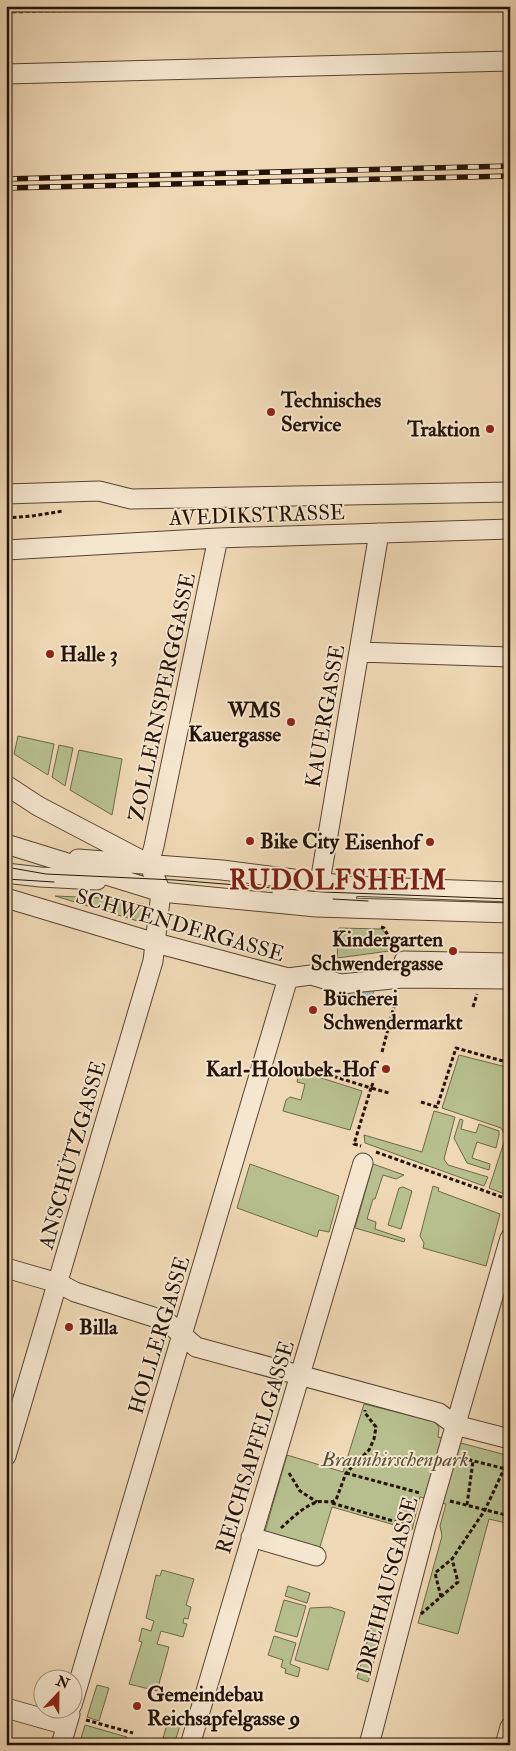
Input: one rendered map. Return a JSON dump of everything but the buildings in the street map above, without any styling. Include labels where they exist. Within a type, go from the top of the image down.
[{"type":"street","points":[[6,74],[510,61]]},
{"type":"street","points":[[6,494],[99,491],[131,499],[510,492]]},
{"type":"street","name":"AVEDIKSTRASSE","points":[[6,550],[218,538],[510,529]]},
{"type":"street","name":"KAUERGASSE","points":[[318,895],[379,533]]},
{"type":"street","name":"ZOLLERNSPERGGASSE","points":[[149,864],[218,538]]},
{"type":"street","points":[[359,652],[510,657]]},
{"type":"street","points":[[6,785],[38,806],[149,864]]},
{"type":"street","points":[[6,830],[17,847],[121,881]]},
{"type":"street","points":[[17,847],[66,857],[267,874],[318,895],[510,913]]},
{"type":"street","points":[[17,847],[159,887]]},
{"type":"street","name":"ANSCHÜTZGASSE","points":[[6,1456],[152,961],[156,943],[159,887],[149,864]]},
{"type":"street","points":[[6,872],[40,877],[121,881],[159,887],[510,902]]},
{"type":"street","points":[[318,895],[349,886],[510,892]]},
{"type":"street","name":"SCHWENDERGASSE","points":[[6,898],[156,943],[288,978],[311,976],[340,984],[403,970],[510,964]]},
{"type":"street","name":"SCHWENDERGASSE","points":[[403,970],[510,979]]},
{"type":"street","name":"HOLLERGASSE","points":[[82,1673],[288,978]]},
{"type":"street","name":"REICHSAPFELGASSE","points":[[190,1745],[251,1537],[368,1154]]},
{"type":"street","name":"DREIHAUSGASSE","points":[[369,1745],[425,1530],[510,1238]]},
{"type":"street","points":[[6,1268],[58,1283],[75,1292],[166,1321],[196,1347],[439,1413],[456,1425],[510,1439]]},
{"type":"street","points":[[251,1537],[316,1556]]},
{"type":"street","points":[[6,1708],[32,1710]]},
{"type":"street","name":"HOLLERGASSE","points":[[61,1745],[69,1718]]},
{"type":"street","points":[[505,1745],[510,1727]]},
{"type":"path","points":[[6,12],[295,6]]},
{"type":"path","points":[[375,927],[384,928],[391,941],[405,954],[403,970],[382,1052]]},
{"type":"path","points":[[421,1102],[437,1107],[456,1048],[510,1063]]},
{"type":"path","points":[[262,1066],[290,1073],[310,1069],[388,1093]]},
{"type":"path","points":[[373,1082],[354,1144],[368,1154],[510,1200]]},
{"type":"path","points":[[332,1503],[336,1500],[346,1473],[369,1450],[374,1439],[376,1427],[365,1413],[369,1394]]},
{"type":"path","points":[[447,1454],[510,1470]]},
{"type":"path","points":[[274,1461],[285,1465],[300,1491],[317,1502],[332,1503],[425,1530]]},
{"type":"path","points":[[467,1505],[473,1461]]},
{"type":"path","points":[[440,1597],[435,1573],[452,1559],[485,1510],[504,1469]]},
{"type":"path","points":[[272,1543],[277,1531],[298,1513],[317,1502]]},
{"type":"path","points":[[419,1616],[458,1582],[452,1559]]},
{"type":"path","points":[[82,1718],[133,1733]]},
{"type":"green space","points":[[18,736],[54,744],[48,775],[14,754]]},
{"type":"green space","points":[[59,745],[73,748],[65,786],[52,777]]},
{"type":"green space","points":[[79,750],[122,759],[112,815],[70,790]]},
{"type":"green space","points":[[55,896],[102,898],[144,904],[141,922]]},
{"type":"green space","points":[[339,928],[382,929],[397,950],[337,958]]},
{"type":"green space","points":[[459,1055],[510,1068],[510,1184],[507,1195],[489,1188],[506,1136],[501,1128],[442,1108]]},
{"type":"green space","points":[[312,1075],[362,1091],[350,1130],[283,1111],[286,1100],[290,1097],[301,1100],[305,1084],[297,1082],[298,1077]]},
{"type":"green space","points":[[434,1111],[455,1117],[444,1159],[448,1165],[488,1177],[484,1186],[365,1143],[364,1135],[422,1152]]},
{"type":"green space","points":[[460,1119],[463,1120],[461,1129],[476,1133],[479,1124],[499,1131],[496,1148],[477,1142],[472,1158],[490,1164],[489,1170],[467,1163],[454,1138]]},
{"type":"green space","points":[[250,1164],[339,1196],[329,1232],[319,1230],[317,1237],[237,1208]]},
{"type":"green space","points":[[373,1164],[404,1175],[396,1179],[383,1175],[367,1219],[376,1222],[375,1229],[405,1239],[404,1242],[355,1228]]},
{"type":"green space","points":[[433,1186],[439,1188],[438,1191],[500,1214],[486,1266],[423,1248],[424,1243],[420,1236]]},
{"type":"green space","points":[[403,1187],[412,1191],[401,1229],[388,1225],[399,1188]]},
{"type":"green space","name":"Braunhirschenpark","points":[[364,1404],[436,1422],[439,1428],[438,1437],[510,1456],[510,1524],[489,1519],[458,1634],[418,1623],[442,1536],[440,1526],[446,1504],[420,1497],[412,1530],[332,1507],[319,1550],[264,1535],[287,1455],[343,1472]]},
{"type":"green space","points":[[162,1570],[194,1579],[186,1605],[191,1607],[188,1619],[184,1618],[183,1623],[187,1624],[183,1637],[161,1631],[157,1644],[169,1647],[157,1691],[129,1684],[142,1642],[139,1641],[142,1628],[151,1631],[154,1621],[146,1618],[156,1575],[160,1576]]},
{"type":"green space","points":[[288,1586],[310,1593],[307,1603],[285,1596]]},
{"type":"green space","points":[[284,1600],[306,1606],[297,1637],[275,1631]]},
{"type":"green space","points":[[330,1607],[345,1612],[328,1670],[295,1660],[310,1608]]},
{"type":"green space","points":[[373,1621],[384,1625],[368,1682],[357,1678]]},
{"type":"green space","points":[[274,1636],[296,1643],[290,1664],[300,1668],[298,1677],[285,1673],[286,1669],[281,1667],[283,1660],[268,1655]]},
{"type":"green space","points":[[97,1685],[109,1688],[99,1721],[87,1717]]},
{"type":"green space","points":[[169,1718],[177,1720],[176,1725],[180,1726],[175,1741],[163,1738]]},
{"type":"green space","points":[[85,1725],[127,1737],[125,1745],[79,1745]]},
{"type":"water","points":[[375,987],[369,1006],[344,997],[346,988]]},
{"type":"tram line","points":[[6,867],[46,874],[175,880],[323,892],[510,899]]},
{"type":"tram line","points":[[6,879],[54,882]]},
{"type":"tram line","points":[[333,899],[368,901]]},
{"type":"railway","points":[[6,179],[510,166]]},
{"type":"railway","points":[[6,188],[510,176]]},
{"type":"place","name":"Technisches Service","points":[[271,412]]},
{"type":"place","name":"Traktion","points":[[490,429]]},
{"type":"place","name":"Halle 3","points":[[50,654]]},
{"type":"place","name":"WMS Kauergasse","points":[[291,722]]},
{"type":"place","name":"Bike City","points":[[250,841]]},
{"type":"place","name":"Eisenhof","points":[[430,842]]},
{"type":"place","name":"Kindergarten Schwendergasse","points":[[453,951]]},
{"type":"place","name":"Bücherei Schwendermarkt","points":[[313,1010]]},
{"type":"place","name":"Karl-Holoubek-Hof","points":[[386,1069]]},
{"type":"place","name":"Billa","points":[[69,1327]]},
{"type":"place","name":"Gemeindebau Reichsapfelgasse 9","points":[[137,1706]]},
{"type":"district","name":"RUDOLFSHEIM","points":[[338,880]]}]
